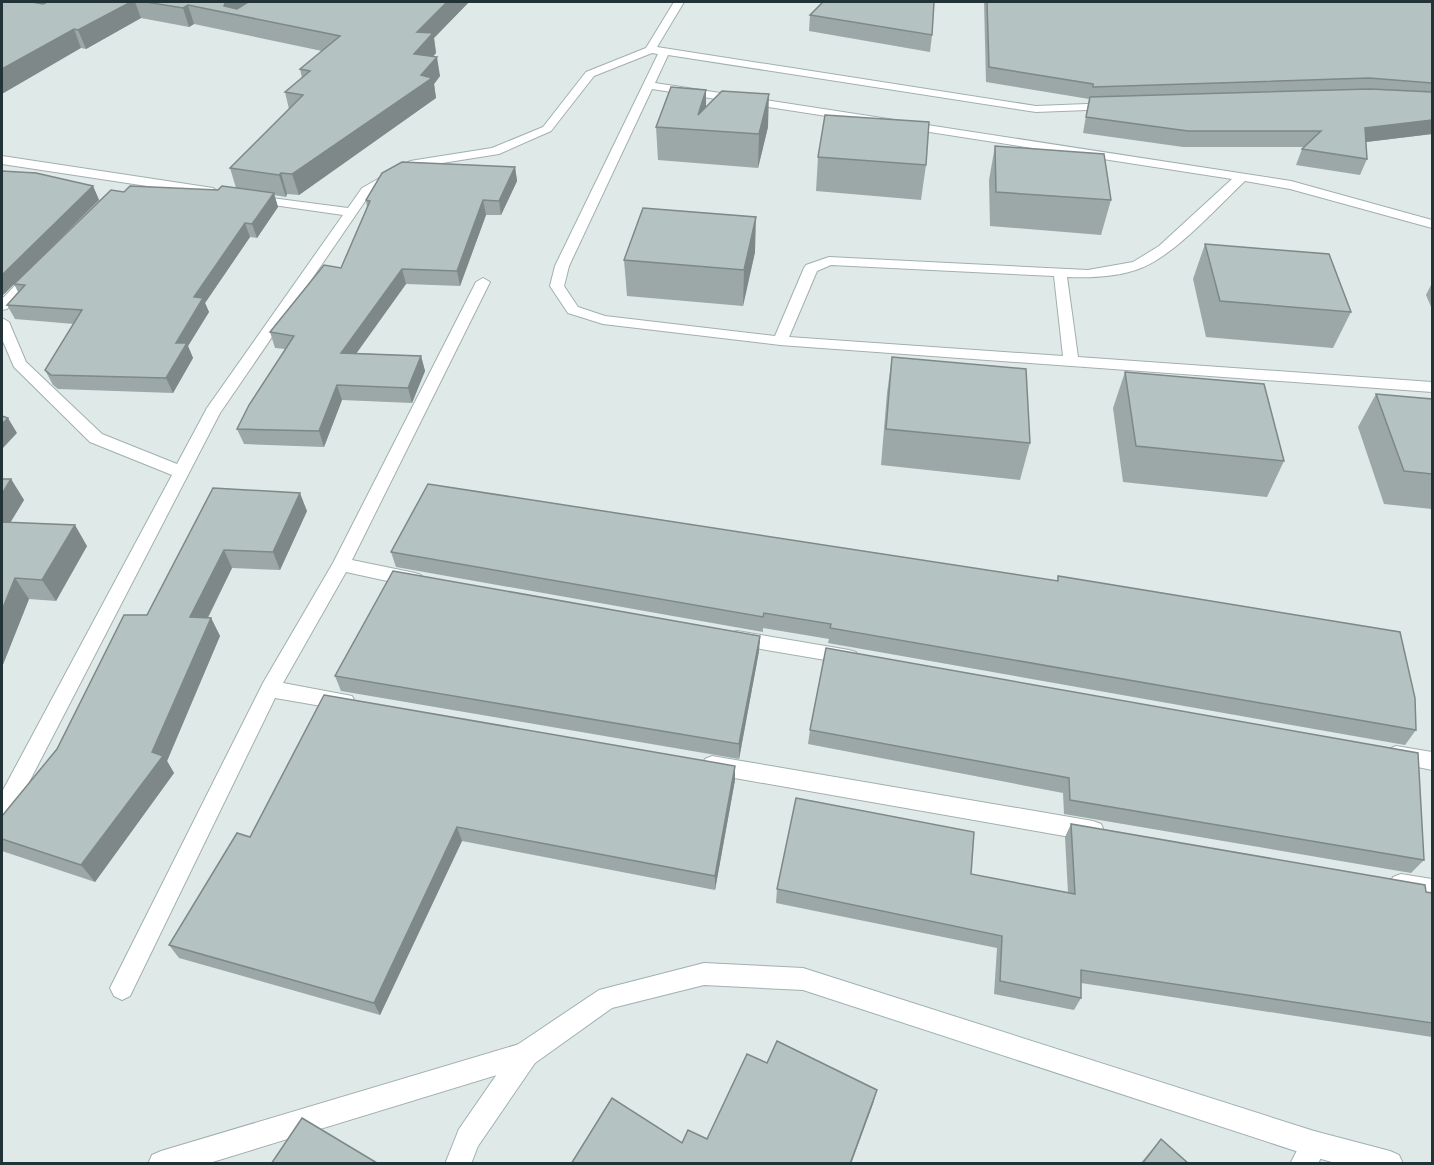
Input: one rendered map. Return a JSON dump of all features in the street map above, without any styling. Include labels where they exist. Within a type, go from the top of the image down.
[{"type":"street","points":[[679,2],[657,51],[649,85],[562,266],[557,286],[573,310],[603,320],[780,342],[1432,387]]},
{"type":"street","points":[[2,812],[213,412],[366,191],[414,164],[495,151],[547,129],[590,74],[657,51],[1036,109],[1130,106]]},
{"type":"street","points":[[649,85],[1291,184],[1432,224]]},
{"type":"street","points":[[2,160],[351,212]]},
{"type":"street","points":[[780,342],[811,268],[829,261],[1088,274],[1137,265],[1164,249],[1242,177]]},
{"type":"street","points":[[115,195],[131,179]]},
{"type":"street","points":[[2,306],[42,266]]},
{"type":"street","points":[[1060,273],[1071,362]]},
{"type":"street","points":[[122,988],[270,689],[341,564],[483,282]]},
{"type":"street","points":[[2,322],[19,364],[96,438],[181,472]]},
{"type":"street","points":[[341,564],[429,583]]},
{"type":"street","points":[[724,635],[866,660]]},
{"type":"street","points":[[270,689],[364,705]]},
{"type":"street","points":[[1373,751],[1432,761]]},
{"type":"street","points":[[693,762],[1115,835]]},
{"type":"street","points":[[1386,881],[1432,889]]},
{"type":"street","points":[[161,1164],[526,1054],[607,998],[704,974],[803,979],[1309,1154],[1390,1164]]},
{"type":"street","points":[[458,1164],[468,1138],[526,1054]]},
{"type":"building","points":[[2,2],[43,4],[47,2],[131,2],[78,30],[74,29],[2,69]]},
{"type":"building","points":[[146,2],[228,2],[224,6],[237,9],[248,2],[447,2],[417,32],[433,33],[414,54],[437,57],[421,75],[432,78],[292,174],[281,173],[279,175],[230,168],[303,95],[285,92],[310,71],[300,69],[340,36],[188,5],[183,8]]},
{"type":"building","points":[[823,2],[934,2],[932,35],[810,15]]},
{"type":"building","points":[[987,2],[1432,2],[1432,83],[1369,78],[1093,87],[1093,84],[989,67]]},
{"type":"building","points":[[671,87],[706,90],[698,115],[722,91],[769,94],[759,134],[656,127]]},
{"type":"building","points":[[1370,89],[1432,92],[1432,120],[1365,128],[1367,159],[1302,149],[1321,131],[1188,131],[1086,117],[1090,97]]},
{"type":"building","points":[[825,115],[929,122],[926,165],[818,157]]},
{"type":"building","points":[[995,146],[1104,154],[1111,200],[996,192]]},
{"type":"building","points":[[402,162],[515,167],[499,201],[483,200],[457,271],[402,269],[341,353],[421,356],[408,388],[337,385],[319,431],[237,429],[249,405],[294,336],[270,332],[324,265],[341,268],[370,201],[366,200],[382,173]]},
{"type":"building","points":[[2,171],[36,173],[93,186],[2,275]]},
{"type":"building","points":[[130,186],[218,190],[222,186],[274,193],[252,224],[245,223],[194,297],[203,298],[176,343],[187,343],[166,378],[51,375],[45,370],[82,310],[7,305],[25,285],[14,284],[111,190],[124,192]]},
{"type":"building","points":[[643,208],[756,217],[744,270],[624,260]]},
{"type":"building","points":[[1205,244],[1329,254],[1351,312],[1220,301]]},
{"type":"building","points":[[892,357],[1026,369],[1030,443],[886,429]]},
{"type":"building","points":[[1125,372],[1264,384],[1284,461],[1136,446]]},
{"type":"building","points":[[1376,394],[1432,399],[1432,474],[1404,471]]},
{"type":"building","points":[[2,416],[8,418],[2,424]]},
{"type":"building","points":[[2,479],[11,479],[2,494]]},
{"type":"building","points":[[428,484],[1058,581],[1058,576],[1400,632],[1415,698],[1416,730],[830,628],[831,624],[764,613],[763,617],[391,552]]},
{"type":"building","points":[[213,488],[300,493],[273,552],[224,550],[190,617],[211,618],[152,752],[163,756],[81,865],[2,839],[2,816],[57,749],[124,615],[147,615]]},
{"type":"building","points":[[2,522],[75,525],[42,580],[15,578],[2,610]]},
{"type":"building","points":[[393,571],[760,636],[739,744],[335,676]]},
{"type":"building","points":[[826,648],[1418,753],[1424,860],[1070,800],[1069,778],[810,730]]},
{"type":"building","points":[[324,695],[735,766],[715,876],[457,827],[374,1003],[169,945],[237,833],[250,837]]},
{"type":"building","points":[[796,798],[974,832],[971,874],[1075,894],[1071,824],[1425,885],[1426,892],[1432,893],[1432,1023],[1081,970],[1081,998],[1000,981],[1002,936],[777,889]]},
{"type":"building","points":[[777,1041],[877,1090],[850,1164],[571,1164],[612,1098],[682,1143],[688,1130],[707,1139],[747,1054],[767,1063]]},
{"type":"building","points":[[302,1118],[377,1163],[377,1164],[271,1164]]},
{"type":"building","points":[[1161,1139],[1189,1164],[1142,1164]]}]
